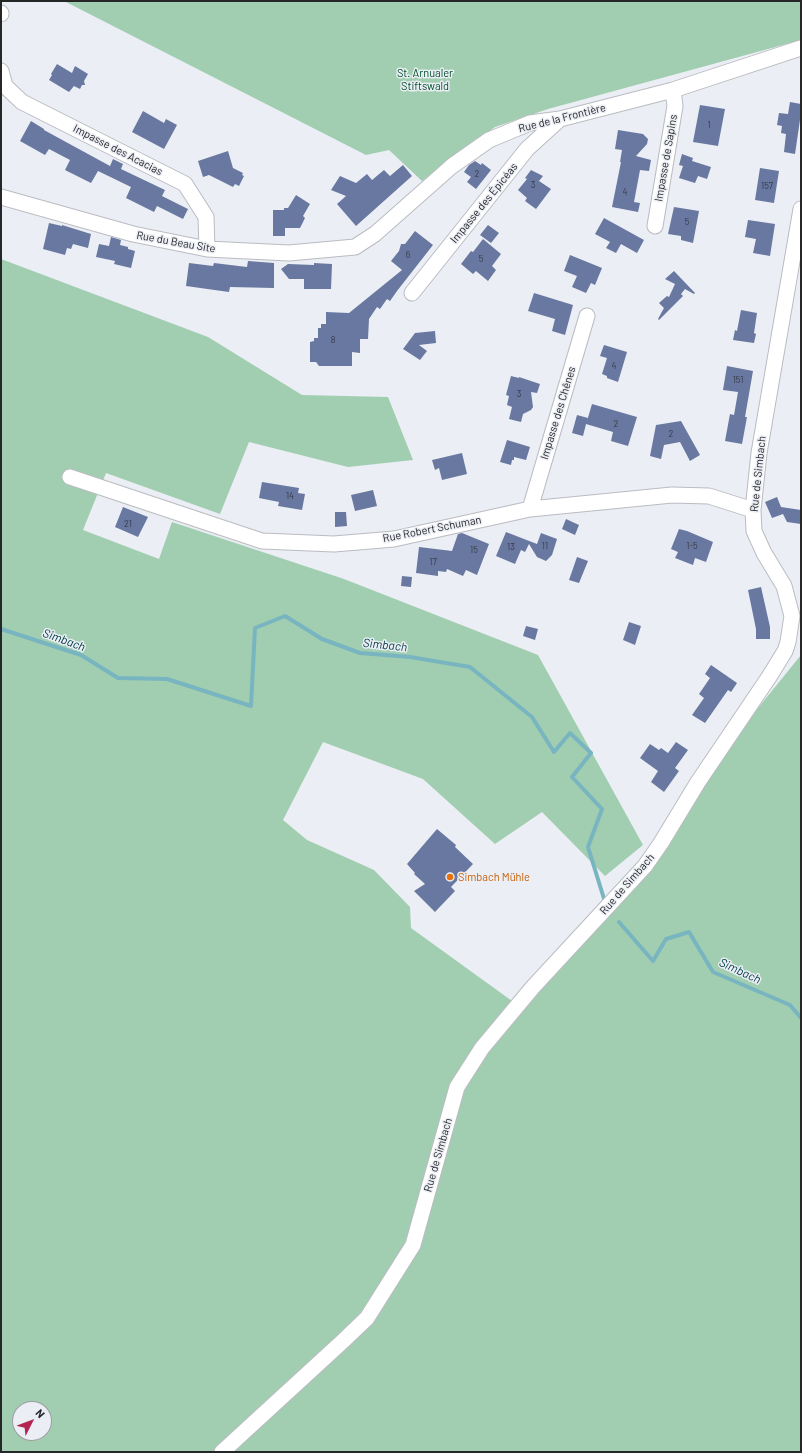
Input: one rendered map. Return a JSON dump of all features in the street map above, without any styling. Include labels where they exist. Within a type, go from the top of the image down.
[{"type":"street","name":"Rue de la Frontière","points":[[355,247],[375,234],[452,166],[489,140],[530,123],[560,119],[674,90],[801,48]]},
{"type":"street","name":"Impasse des Acacias","points":[[1,71],[5,86],[22,102],[185,184],[206,216],[207,249]]},
{"type":"street","name":"Impasse de Sapins","points":[[654,226],[675,106],[674,90]]},
{"type":"street","name":"Impasse des Épicéas","points":[[412,293],[527,149],[560,119]]},
{"type":"street","name":"Rue du Beau Site","points":[[1,197],[133,234],[207,249],[289,253],[355,247]]},
{"type":"street","name":"Rue de Simbach","points":[[222,1452],[366,1318],[413,1245],[457,1087],[482,1048],[528,993],[645,866],[661,843],[698,782],[769,677],[784,651],[788,642],[792,616],[784,586],[764,553],[754,531],[753,510],[759,453],[801,209]]},
{"type":"street","name":"Impasse des Chênes","points":[[530,509],[587,316]]},
{"type":"street","name":"Rue Robert Schuman","points":[[70,477],[262,541],[334,544],[394,539],[530,509],[672,495],[709,496],[753,510]]},
{"type":"green space","name":"St. Arnualer Stiftswald","points":[[64,1],[801,1],[801,40],[548,109],[495,127],[422,181],[389,150],[366,155]]},
{"type":"green space","points":[[1,259],[208,337],[302,395],[388,397],[413,460],[348,467],[249,442],[220,514],[106,473],[83,530],[159,559],[172,522],[344,579],[538,655],[643,845],[605,876],[542,812],[495,844],[423,779],[323,742],[283,820],[307,840],[374,870],[410,907],[411,928],[519,1006],[600,915],[698,782],[801,655],[801,1452],[1,1452]]},
{"type":"building","points":[[57,64],[72,73],[75,66],[88,74],[84,81],[85,85],[82,85],[80,89],[74,86],[69,92],[49,80]]},
{"type":"building","points":[[790,102],[801,104],[795,154],[784,152],[786,134],[781,133],[782,126],[777,125],[779,113],[788,114]]},
{"type":"building","points":[[700,105],[725,109],[718,146],[693,142]]},
{"type":"building","points":[[143,111],[164,123],[166,119],[177,125],[164,149],[132,132]]},
{"type":"building","points":[[31,121],[44,130],[110,166],[113,159],[123,164],[121,169],[165,190],[162,196],[188,209],[183,219],[157,206],[154,212],[126,198],[131,187],[98,171],[91,183],[65,170],[70,160],[49,149],[45,155],[20,141]]},
{"type":"building","points":[[618,130],[643,134],[648,139],[647,144],[636,156],[651,160],[649,171],[640,170],[634,202],[640,203],[638,212],[612,207],[622,150],[615,149]]},
{"type":"building","points":[[228,151],[233,168],[243,173],[242,175],[244,176],[239,186],[235,184],[233,187],[209,175],[203,177],[198,161]]},
{"type":"building","points":[[682,154],[693,158],[692,161],[711,167],[707,179],[698,176],[695,183],[679,178],[683,166],[679,165]]},
{"type":"building","points":[[475,161],[481,165],[482,163],[491,170],[476,189],[467,182],[471,177],[464,172],[469,165]]},
{"type":"building","points":[[403,165],[412,176],[356,226],[337,204],[346,196],[331,190],[340,176],[356,183],[367,174],[372,180],[384,170],[390,176]]},
{"type":"building","points":[[760,168],[779,171],[774,203],[755,200]]},
{"type":"building","points":[[531,170],[543,176],[539,181],[551,189],[536,209],[525,201],[527,198],[518,190],[527,179],[525,178]]},
{"type":"building","points":[[296,195],[310,204],[303,216],[305,218],[300,228],[285,228],[285,236],[273,236],[273,210],[284,210],[284,208],[288,208]]},
{"type":"building","points":[[674,207],[699,211],[693,243],[681,240],[681,236],[668,234]]},
{"type":"building","points":[[604,218],[644,240],[637,253],[621,244],[616,253],[606,248],[610,242],[595,234]]},
{"type":"building","points":[[748,220],[775,224],[770,256],[753,253],[756,239],[745,237]]},
{"type":"building","points":[[49,223],[62,225],[91,234],[88,248],[73,244],[71,249],[67,248],[65,255],[43,249]]},
{"type":"building","points":[[488,225],[499,233],[491,243],[480,235]]},
{"type":"building","points":[[415,231],[433,245],[390,301],[387,299],[380,309],[377,307],[369,319],[368,339],[360,339],[360,353],[352,352],[352,366],[319,366],[316,362],[310,362],[310,342],[314,341],[314,338],[318,338],[318,328],[321,328],[321,324],[326,324],[326,312],[349,313],[402,270],[391,261],[399,251],[401,244],[405,244]]},
{"type":"building","points":[[111,237],[121,240],[120,245],[135,251],[131,268],[114,264],[115,261],[96,257],[99,244],[109,246]]},
{"type":"building","points":[[483,239],[501,254],[492,266],[496,270],[488,281],[476,271],[473,274],[461,264]]},
{"type":"building","points":[[570,255],[602,268],[595,285],[591,283],[586,293],[572,287],[577,276],[564,271]]},
{"type":"building","points":[[248,261],[274,263],[274,288],[230,287],[229,292],[186,286],[189,263],[213,266],[214,263],[247,267]]},
{"type":"building","points":[[314,263],[332,264],[331,289],[304,289],[304,279],[289,279],[281,269],[288,264],[314,265]]},
{"type":"building","points":[[674,271],[695,293],[694,294],[685,289],[681,294],[683,296],[659,320],[658,319],[664,308],[659,303],[667,296],[669,297],[675,284],[665,279]]},
{"type":"building","points":[[534,293],[573,305],[565,335],[552,331],[555,319],[528,311]]},
{"type":"building","points":[[741,310],[757,313],[754,343],[733,340],[735,330],[737,331]]},
{"type":"building","points":[[435,331],[436,343],[419,345],[427,351],[420,360],[403,349],[415,333]]},
{"type":"building","points":[[604,345],[627,352],[618,382],[607,378],[607,376],[602,374],[607,358],[600,356]]},
{"type":"building","points":[[727,366],[753,371],[742,444],[725,441],[730,414],[734,415],[738,392],[723,390]]},
{"type":"building","points":[[511,376],[540,384],[537,393],[531,392],[533,407],[531,410],[523,414],[521,422],[509,419],[512,407],[507,405],[509,396],[506,395]]},
{"type":"building","points":[[592,404],[637,417],[628,446],[611,441],[613,432],[586,424],[583,436],[572,433],[577,415],[588,418]]},
{"type":"building","points":[[681,421],[700,455],[690,461],[680,442],[664,445],[661,459],[650,456],[656,425]]},
{"type":"building","points":[[507,440],[530,447],[526,460],[514,457],[511,465],[500,462]]},
{"type":"building","points":[[462,453],[467,474],[442,480],[439,468],[435,470],[432,460]]},
{"type":"building","points":[[262,482],[299,488],[298,493],[305,494],[302,510],[278,506],[279,502],[259,498]]},
{"type":"building","points":[[373,490],[377,506],[355,511],[351,495]]},
{"type":"building","points":[[777,497],[781,507],[801,510],[801,524],[787,522],[783,514],[772,518],[765,502]]},
{"type":"building","points":[[123,507],[148,517],[138,537],[115,527]]},
{"type":"building","points":[[335,512],[346,512],[347,526],[335,527]]},
{"type":"building","points":[[566,519],[579,525],[575,535],[562,529]]},
{"type":"building","points":[[679,529],[713,542],[706,562],[695,558],[693,565],[675,558],[678,552],[671,549]]},
{"type":"building","points":[[506,532],[537,544],[541,533],[557,539],[552,555],[546,561],[537,557],[529,544],[525,552],[521,550],[515,564],[496,556]]},
{"type":"building","points":[[462,533],[489,544],[477,575],[466,570],[463,576],[447,569],[446,572],[438,571],[438,576],[416,573],[419,547],[452,551],[458,534]]},
{"type":"building","points":[[577,557],[588,561],[579,583],[569,580]]},
{"type":"building","points":[[402,576],[412,577],[411,587],[401,586]]},
{"type":"building","points":[[761,587],[770,627],[770,639],[756,639],[756,629],[748,590]]},
{"type":"building","points":[[629,622],[641,626],[635,645],[623,640]]},
{"type":"building","points":[[526,626],[538,629],[535,640],[523,636]]},
{"type":"building","points":[[711,665],[737,683],[731,692],[728,690],[705,723],[692,715],[704,698],[699,694],[710,678],[705,674]]},
{"type":"building","points":[[676,742],[688,750],[675,768],[679,771],[664,792],[651,782],[658,771],[640,758],[650,744],[659,750],[661,748],[668,753]]},
{"type":"building","points":[[437,829],[456,845],[455,847],[473,864],[451,887],[455,891],[435,912],[414,891],[425,884],[414,874],[415,873],[407,864]]},
{"type":"waterway","name":"Simbach","points":[[1,629],[81,655],[118,678],[167,679],[251,706],[255,628],[285,616],[322,639],[360,653],[410,657],[470,667],[532,717],[554,752],[570,733],[591,753],[572,777],[602,809],[588,847],[605,902]]},
{"type":"waterway","name":"Simbach","points":[[619,922],[653,961],[666,939],[689,932],[713,972],[790,1005],[801,1018]]},
{"type":"place","name":"Simbach Mühle","points":[[450,877]]}]
